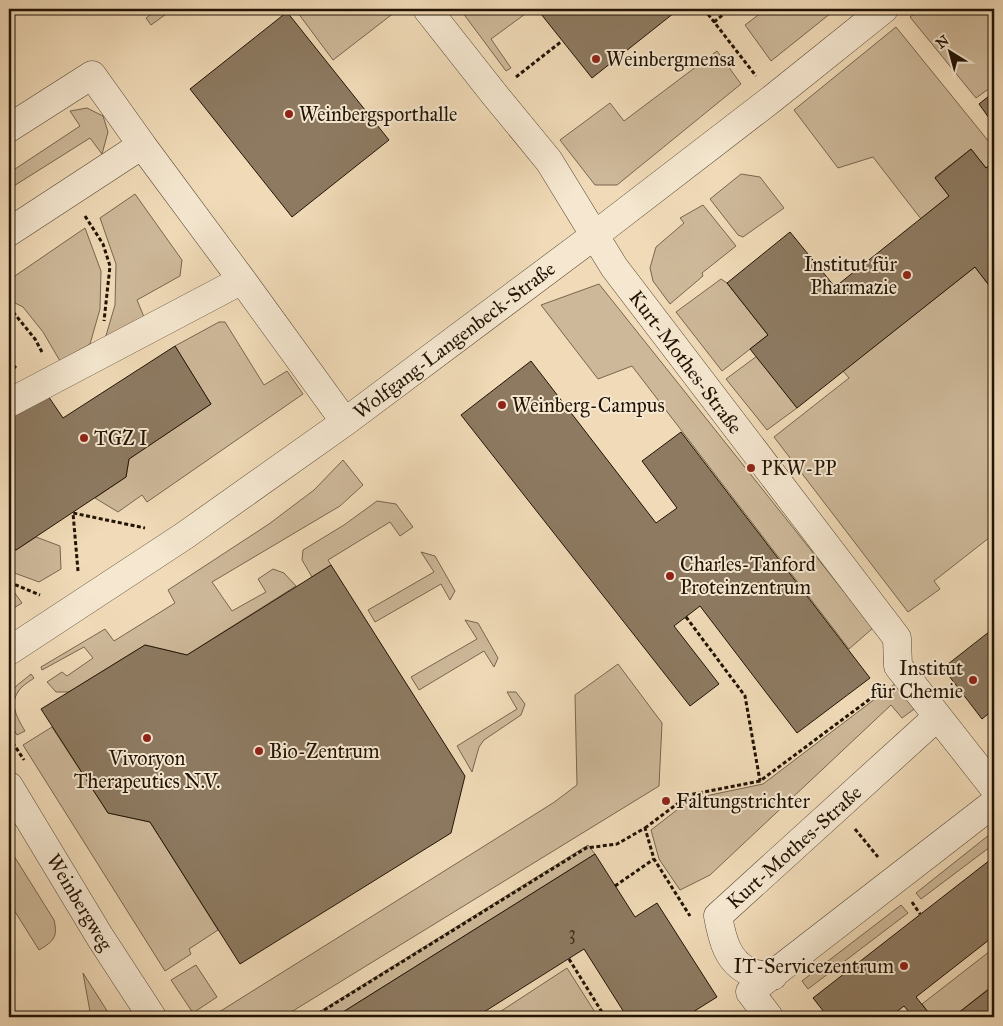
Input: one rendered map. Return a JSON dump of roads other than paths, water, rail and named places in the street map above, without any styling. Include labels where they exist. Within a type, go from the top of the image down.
[{"type":"street","name":"Kurt-Mothes-Straße","points":[[427,9],[550,161],[614,267],[896,638],[898,666],[994,788]]},
{"type":"street","name":"Wolfgang-Langenbeck-Straße","points":[[9,651],[184,536],[345,422],[773,98],[884,9]]},
{"type":"street","points":[[9,128],[92,75],[345,422]]},
{"type":"street","points":[[9,232],[142,145]]},
{"type":"street","points":[[9,403],[242,280]]},
{"type":"street","name":"Kurt-Mothes-Straße","points":[[773,976],[751,973],[735,964],[723,941],[718,916],[937,717]]},
{"type":"street","name":"Weinbergweg","points":[[9,786],[100,937],[152,1017]]},
{"type":"street","points":[[769,1017],[750,992],[994,803]]},
{"type":"place","name":"Weinbergmensa","points":[[596,59]]},
{"type":"place","name":"Weinbergsporthalle","points":[[289,114]]},
{"type":"place","name":"Institut für Pharmazie","points":[[907,275]]},
{"type":"place","name":"Weinberg-Campus","points":[[502,405]]},
{"type":"place","name":"TGZ I","points":[[84,438]]},
{"type":"place","name":"PKW-PP","points":[[751,468]]},
{"type":"place","name":"Charles-Tanford Proteinzentrum","points":[[670,576]]},
{"type":"place","name":"Institut für Chemie","points":[[973,680]]},
{"type":"place","name":"Vivoryon Therapeutics N.V.","points":[[147,738]]},
{"type":"place","name":"Bio-Zentrum","points":[[259,751]]},
{"type":"place","name":"Faltungstrichter","points":[[666,801]]},
{"type":"place","name":"IT-Servicezentrum","points":[[904,966]]}]
